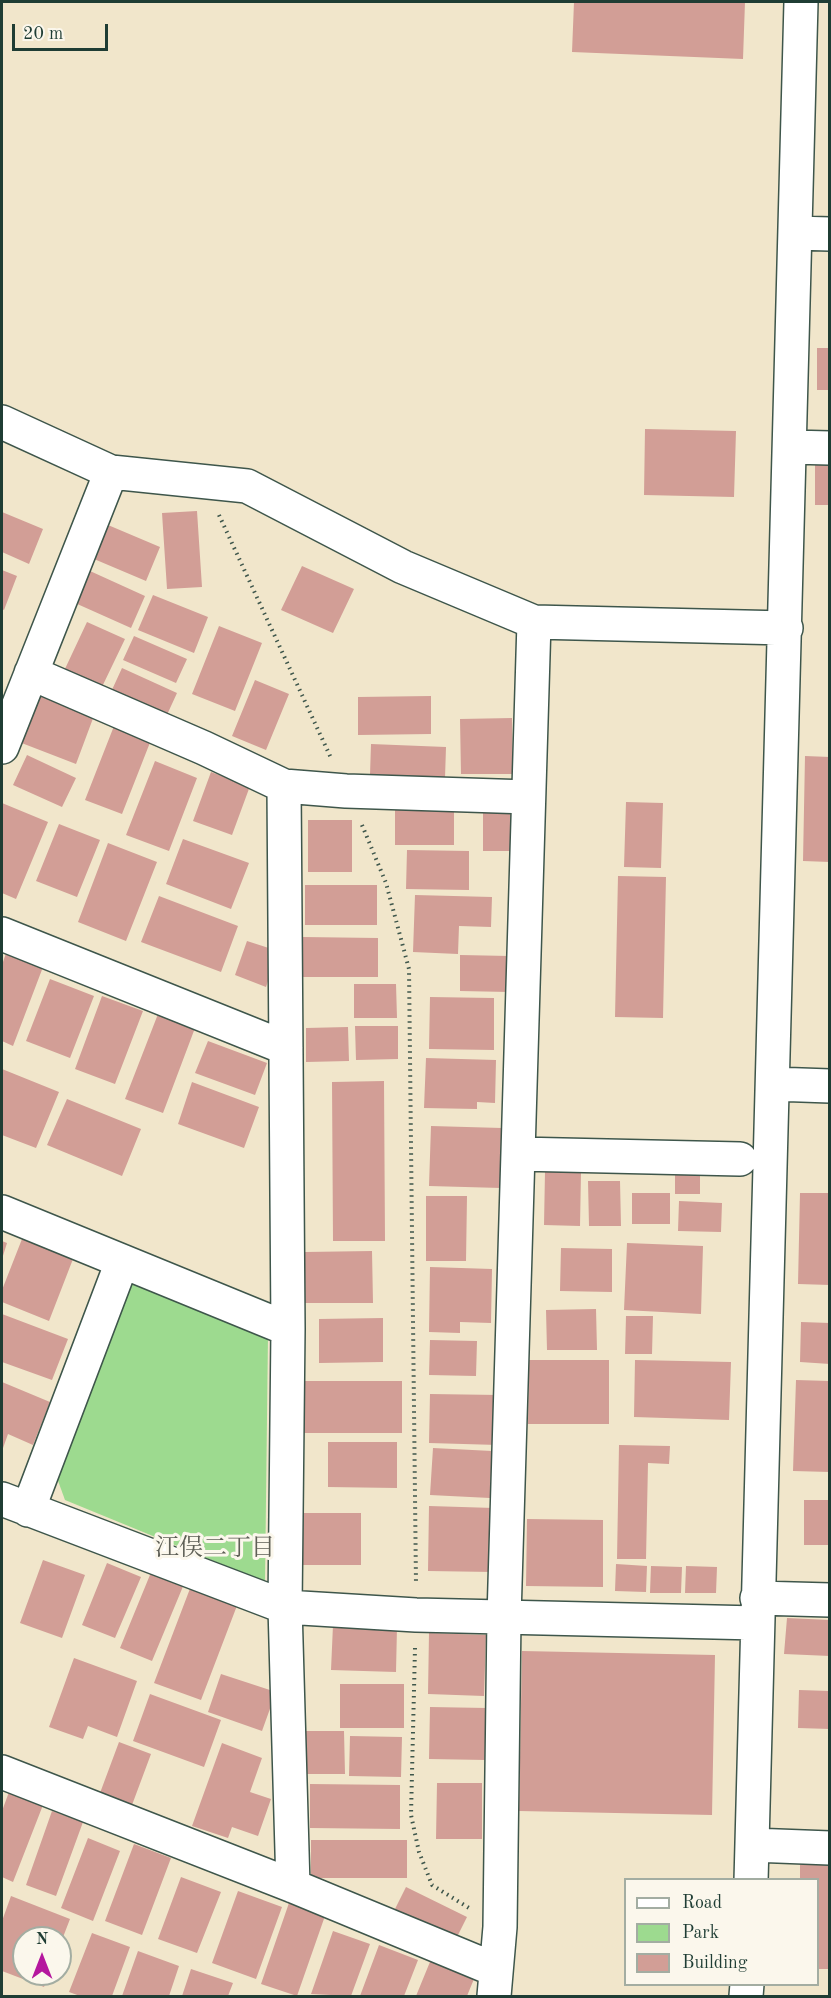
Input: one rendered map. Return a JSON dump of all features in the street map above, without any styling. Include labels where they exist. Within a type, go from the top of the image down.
[{"type":"street","points":[[751,1878],[791,447],[801,2]]},
{"type":"street","points":[[795,233],[830,234]]},
{"type":"street","points":[[2,423],[111,472],[247,486],[403,567],[534,622],[786,628]]},
{"type":"street","points":[[791,447],[830,448]]},
{"type":"street","points":[[2,747],[111,472]]},
{"type":"street","points":[[2,1772],[293,1887],[495,1983],[500,1927],[504,1617],[534,622]]},
{"type":"street","points":[[31,673],[204,748],[284,786],[346,791],[528,797]]},
{"type":"street","points":[[284,786],[288,1329],[285,1607],[293,1887]]},
{"type":"street","points":[[2,934],[286,1048]]},
{"type":"street","points":[[773,1084],[830,1086]]},
{"type":"street","points":[[518,1154],[740,1160]]},
{"type":"street","points":[[2,1212],[288,1329]]},
{"type":"street","points":[[122,1262],[15,1505],[285,1607],[416,1615],[504,1617],[757,1610],[830,1600]]},
{"type":"street","points":[[752,1845],[830,1848]]},
{"type":"path","points":[[203,481],[368,835],[386,883],[409,969],[416,1615],[411,1815],[419,1852],[432,1885],[500,1927]]},
{"type":"green space","points":[[130,1280],[268,1336],[265,1582],[65,1500],[57,1478]]},
{"type":"building","points":[[574,2],[745,2],[743,59],[572,52]]},
{"type":"building","points":[[817,348],[830,348],[830,390],[817,390]]},
{"type":"building","points":[[645,429],[736,431],[734,497],[644,495]]},
{"type":"building","points":[[815,463],[830,463],[830,505],[815,505]]},
{"type":"building","points":[[197,511],[202,587],[167,589],[162,513]]},
{"type":"building","points":[[2,512],[43,529],[29,564],[2,552]]},
{"type":"building","points":[[108,525],[160,547],[146,581],[94,559]]},
{"type":"building","points":[[302,566],[354,589],[333,633],[281,610]]},
{"type":"building","points":[[2,570],[17,576],[4,610],[2,609]]},
{"type":"building","points":[[90,571],[145,596],[131,628],[75,603]]},
{"type":"building","points":[[153,595],[208,617],[194,653],[138,630]]},
{"type":"building","points":[[87,622],[125,639],[101,689],[64,671]]},
{"type":"building","points":[[219,626],[262,643],[235,711],[192,694]]},
{"type":"building","points":[[134,636],[187,659],[176,683],[123,660]]},
{"type":"building","points":[[122,668],[177,693],[166,717],[111,692]]},
{"type":"building","points":[[255,680],[289,694],[266,750],[232,736]]},
{"type":"building","points":[[39,691],[95,713],[76,764],[19,742]]},
{"type":"building","points":[[431,696],[431,734],[358,735],[358,697]]},
{"type":"building","points":[[512,718],[513,774],[461,774],[460,719]]},
{"type":"building","points":[[114,726],[151,740],[122,814],[85,800]]},
{"type":"building","points":[[371,744],[446,747],[445,778],[370,775]]},
{"type":"building","points":[[27,755],[76,778],[62,807],[13,785]]},
{"type":"building","points":[[805,756],[830,757],[830,862],[803,861]]},
{"type":"building","points":[[155,761],[197,778],[169,851],[126,835]]},
{"type":"building","points":[[211,772],[250,786],[232,835],[193,821]]},
{"type":"building","points":[[626,802],[663,803],[661,868],[624,867]]},
{"type":"building","points":[[2,803],[48,822],[16,899],[2,893]]},
{"type":"building","points":[[395,804],[454,804],[454,845],[395,845]]},
{"type":"building","points":[[483,811],[511,811],[511,851],[483,851]]},
{"type":"building","points":[[308,820],[352,820],[352,872],[308,872]]},
{"type":"building","points":[[59,824],[100,840],[77,897],[36,881]]},
{"type":"building","points":[[183,839],[249,863],[231,909],[166,884]]},
{"type":"building","points":[[108,843],[157,862],[126,941],[78,922]]},
{"type":"building","points":[[407,850],[469,851],[469,890],[406,889]]},
{"type":"building","points":[[618,876],[666,877],[663,1018],[615,1017]]},
{"type":"building","points":[[305,885],[377,885],[377,925],[305,925]]},
{"type":"building","points":[[415,895],[492,897],[491,927],[459,926],[458,954],[413,952]]},
{"type":"building","points":[[159,896],[238,926],[221,972],[141,942]]},
{"type":"building","points":[[303,937],[378,938],[378,977],[302,977]]},
{"type":"building","points":[[247,941],[278,951],[266,987],[235,975]]},
{"type":"building","points":[[6,953],[43,967],[13,1046],[2,1041],[2,965]]},
{"type":"building","points":[[460,955],[509,956],[509,992],[460,991]]},
{"type":"building","points":[[50,979],[94,996],[70,1058],[26,1041]]},
{"type":"building","points":[[354,984],[396,984],[397,1018],[354,1018]]},
{"type":"building","points":[[102,996],[143,1011],[115,1084],[75,1069]]},
{"type":"building","points":[[430,997],[494,998],[494,1050],[429,1049]]},
{"type":"building","points":[[158,1014],[195,1028],[163,1113],[125,1099]]},
{"type":"building","points":[[355,1026],[398,1026],[398,1059],[356,1060]]},
{"type":"building","points":[[348,1027],[349,1061],[306,1062],[306,1028]]},
{"type":"building","points":[[208,1041],[267,1063],[255,1095],[195,1073]]},
{"type":"building","points":[[426,1058],[496,1060],[495,1103],[477,1102],[477,1109],[424,1108]]},
{"type":"building","points":[[2,1069],[59,1092],[36,1148],[2,1135]]},
{"type":"building","points":[[384,1081],[385,1241],[333,1241],[332,1082]]},
{"type":"building","points":[[192,1082],[259,1107],[244,1148],[178,1124]]},
{"type":"building","points":[[67,1099],[141,1129],[122,1176],[47,1145]]},
{"type":"building","points":[[431,1126],[502,1128],[501,1188],[429,1186]]},
{"type":"building","points":[[675,1166],[700,1166],[700,1194],[675,1194]]},
{"type":"building","points":[[545,1172],[581,1172],[580,1226],[544,1225]]},
{"type":"building","points":[[588,1181],[620,1181],[621,1226],[589,1226]]},
{"type":"building","points":[[632,1193],[670,1193],[670,1224],[632,1224]]},
{"type":"building","points":[[800,1193],[830,1193],[830,1285],[798,1284]]},
{"type":"building","points":[[426,1196],[467,1196],[466,1261],[426,1261]]},
{"type":"building","points":[[679,1201],[722,1203],[721,1232],[678,1231]]},
{"type":"building","points":[[22,1239],[73,1259],[49,1321],[2,1302],[2,1290]]},
{"type":"building","points":[[2,1241],[7,1243],[2,1259]]},
{"type":"building","points":[[627,1243],[703,1246],[701,1314],[624,1310]]},
{"type":"building","points":[[561,1248],[612,1249],[612,1292],[560,1291]]},
{"type":"building","points":[[372,1251],[373,1303],[305,1303],[305,1252]]},
{"type":"building","points":[[430,1267],[492,1269],[491,1323],[460,1322],[460,1333],[429,1332]]},
{"type":"building","points":[[596,1309],[597,1350],[547,1350],[546,1310]]},
{"type":"building","points":[[2,1314],[68,1339],[52,1380],[2,1362]]},
{"type":"building","points":[[626,1316],[653,1316],[652,1354],[625,1354]]},
{"type":"building","points":[[383,1318],[383,1362],[319,1363],[319,1319]]},
{"type":"building","points":[[801,1322],[830,1323],[830,1364],[800,1362]]},
{"type":"building","points":[[430,1340],[477,1341],[476,1376],[429,1375]]},
{"type":"building","points":[[529,1360],[609,1360],[609,1424],[528,1424]]},
{"type":"building","points":[[635,1360],[731,1362],[729,1420],[634,1417]]},
{"type":"building","points":[[796,1380],[830,1381],[830,1472],[793,1471]]},
{"type":"building","points":[[303,1381],[402,1381],[402,1433],[303,1433]]},
{"type":"building","points":[[2,1382],[50,1402],[33,1445],[8,1434],[2,1451]]},
{"type":"building","points":[[430,1394],[499,1395],[498,1445],[429,1443]]},
{"type":"building","points":[[328,1442],[397,1442],[397,1488],[328,1487]]},
{"type":"building","points":[[619,1445],[670,1446],[669,1464],[648,1463],[646,1559],[617,1559]]},
{"type":"building","points":[[433,1448],[492,1451],[490,1498],[430,1495]]},
{"type":"building","points":[[804,1500],[830,1500],[830,1545],[804,1545]]},
{"type":"building","points":[[429,1506],[494,1508],[493,1572],[428,1571]]},
{"type":"building","points":[[301,1513],[361,1513],[361,1565],[301,1565]]},
{"type":"building","points":[[527,1519],[603,1520],[603,1587],[526,1586]]},
{"type":"building","points":[[43,1560],[85,1575],[62,1638],[20,1623]]},
{"type":"building","points":[[107,1563],[141,1577],[115,1638],[82,1625]]},
{"type":"building","points":[[616,1564],[647,1566],[646,1592],[615,1591]]},
{"type":"building","points":[[651,1566],[682,1567],[681,1593],[650,1593]]},
{"type":"building","points":[[686,1566],[717,1567],[716,1593],[685,1593]]},
{"type":"building","points":[[152,1570],[184,1584],[152,1661],[120,1648]]},
{"type":"building","points":[[191,1586],[238,1603],[201,1700],[154,1683]]},
{"type":"building","points":[[787,1618],[830,1620],[830,1656],[784,1654]]},
{"type":"building","points":[[333,1625],[397,1627],[396,1672],[331,1670]]},
{"type":"building","points":[[429,1633],[486,1635],[484,1696],[428,1694]]},
{"type":"building","points":[[522,1651],[715,1655],[712,1815],[519,1811]]},
{"type":"building","points":[[74,1658],[137,1681],[117,1737],[88,1726],[83,1739],[49,1727]]},
{"type":"building","points":[[221,1674],[276,1692],[262,1731],[208,1712]]},
{"type":"building","points":[[340,1684],[404,1684],[404,1728],[340,1728]]},
{"type":"building","points":[[799,1690],[830,1691],[830,1729],[798,1728]]},
{"type":"building","points":[[150,1694],[221,1720],[204,1767],[133,1741]]},
{"type":"building","points":[[430,1707],[487,1708],[486,1760],[429,1759]]},
{"type":"building","points":[[304,1731],[344,1731],[345,1774],[305,1774]]},
{"type":"building","points":[[350,1736],[402,1737],[401,1777],[349,1776]]},
{"type":"building","points":[[119,1742],[151,1754],[132,1805],[100,1793]]},
{"type":"building","points":[[222,1743],[262,1758],[250,1792],[271,1799],[258,1836],[232,1827],[228,1838],[192,1826]]},
{"type":"building","points":[[437,1783],[482,1783],[482,1839],[436,1839]]},
{"type":"building","points":[[310,1784],[400,1785],[400,1829],[310,1828]]},
{"type":"building","points":[[9,1792],[43,1805],[13,1882],[2,1877],[2,1811]]},
{"type":"building","points":[[52,1811],[83,1822],[56,1896],[26,1885]]},
{"type":"building","points":[[88,1838],[120,1851],[93,1921],[61,1908]]},
{"type":"building","points":[[311,1840],[407,1840],[407,1878],[311,1878]]},
{"type":"building","points":[[134,1844],[171,1858],[142,1935],[105,1921]]},
{"type":"building","points":[[800,1865],[830,1865],[830,1969],[819,1969],[819,1878],[800,1878]]},
{"type":"building","points":[[181,1877],[221,1892],[197,1953],[158,1939]]},
{"type":"building","points":[[406,1887],[467,1917],[454,1943],[393,1913]]},
{"type":"building","points":[[238,1891],[282,1907],[256,1979],[212,1963]]},
{"type":"building","points":[[11,1896],[70,1919],[67,1926],[12,1926],[12,1975],[2,1971],[2,1921]]},
{"type":"building","points":[[290,1900],[326,1913],[297,1996],[261,1984]]},
{"type":"building","points":[[333,1931],[370,1944],[351,1996],[311,1994]]},
{"type":"building","points":[[92,1933],[130,1947],[112,1996],[80,1996],[69,1992]]},
{"type":"building","points":[[379,1945],[418,1960],[404,1996],[360,1996]]},
{"type":"building","points":[[138,1951],[179,1966],[169,1996],[122,1996]]},
{"type":"building","points":[[432,1957],[476,1974],[467,1996],[416,1996]]},
{"type":"building","points":[[191,1969],[233,1983],[228,1996],[182,1996]]},
{"type":"district","name":"江俣二丁目","points":[[215,1549]]}]
